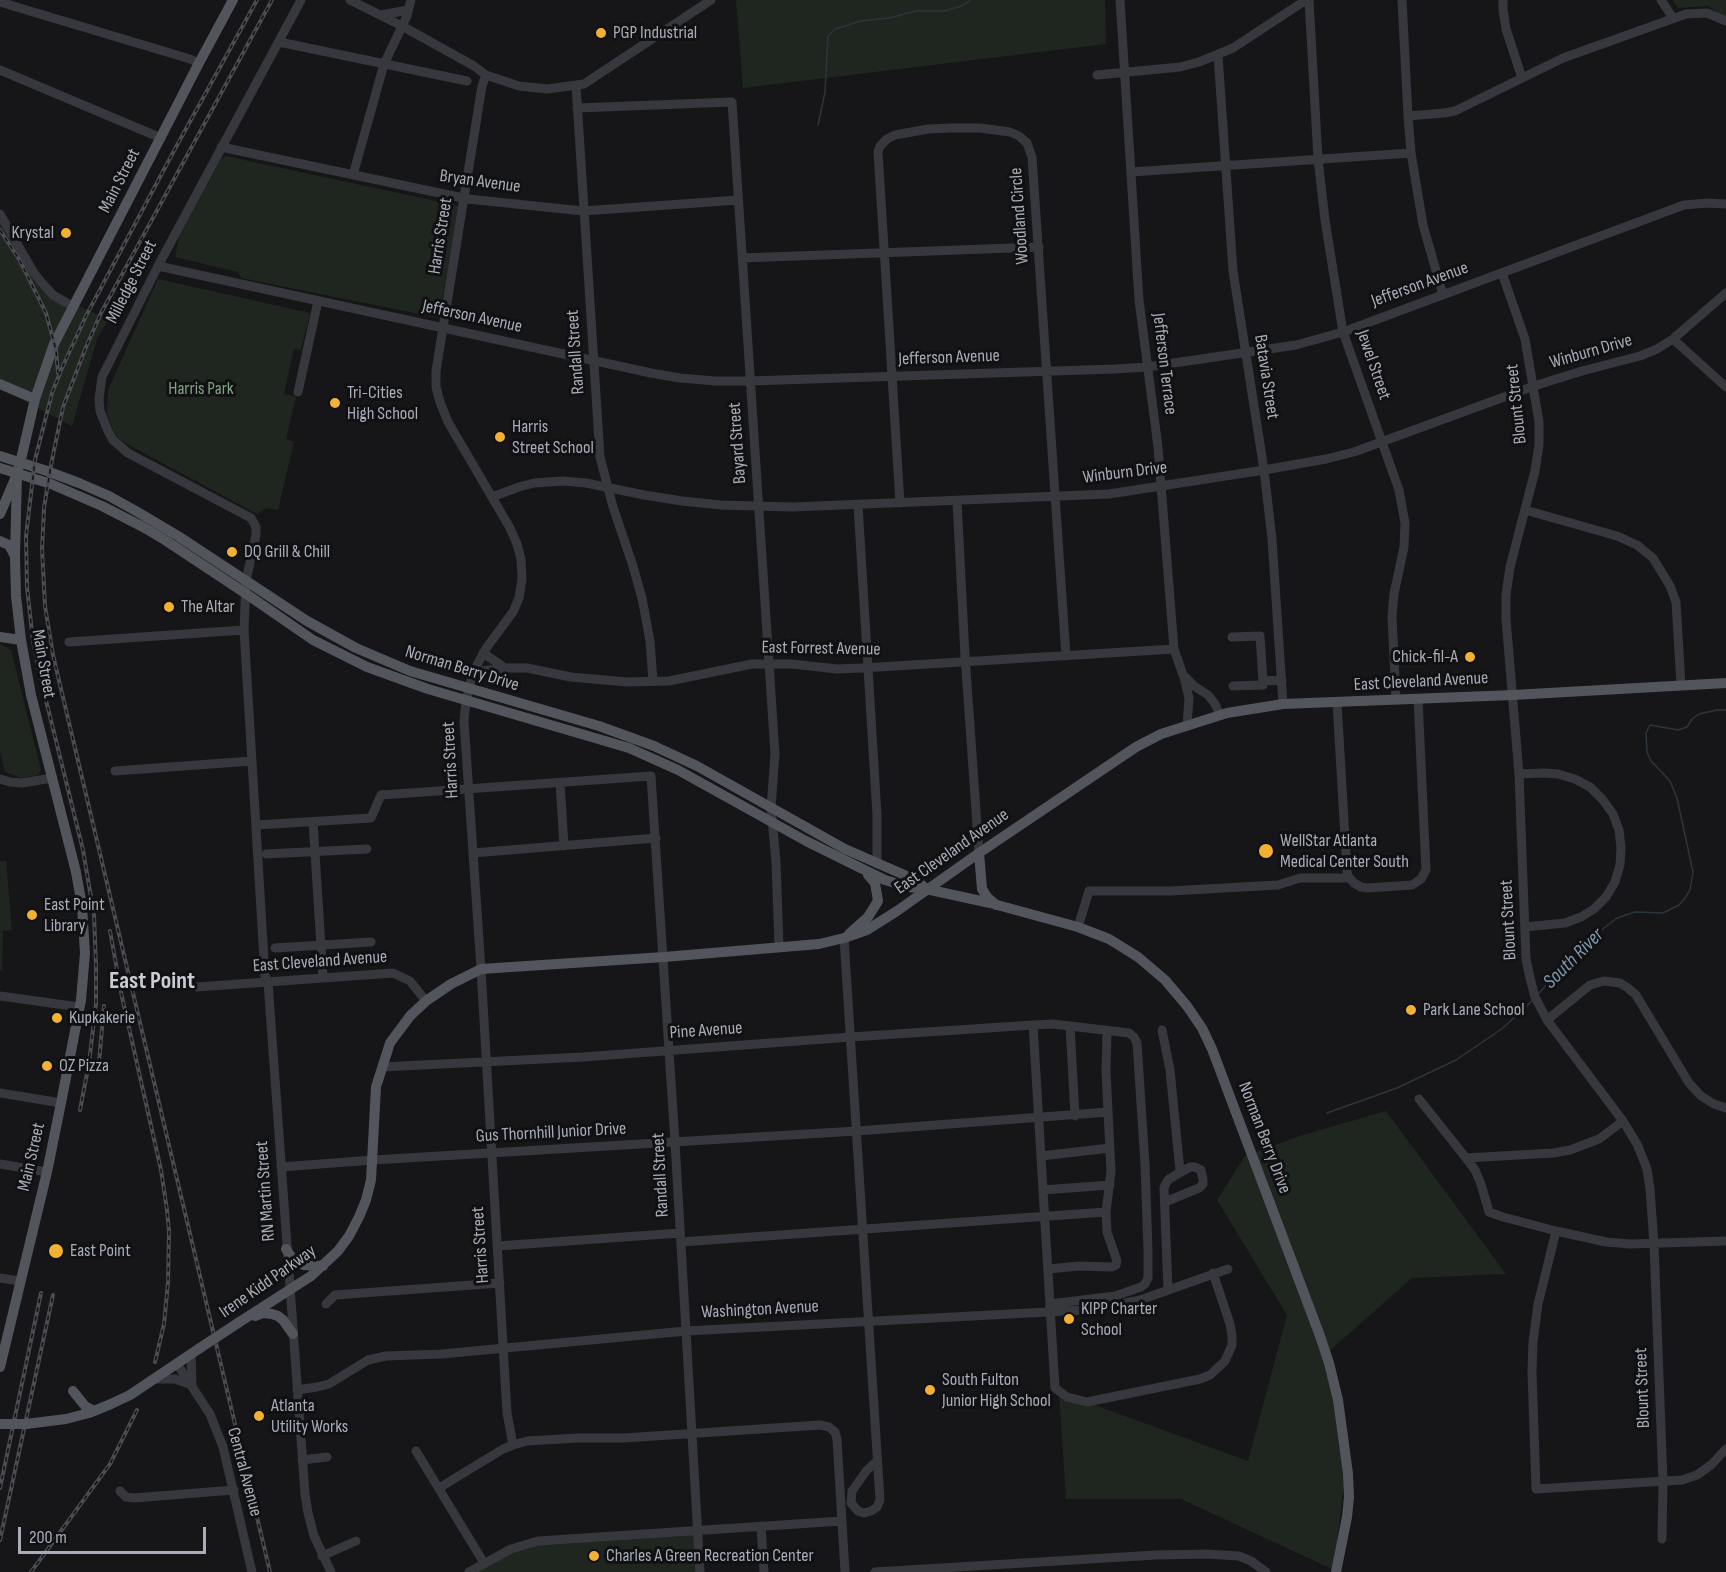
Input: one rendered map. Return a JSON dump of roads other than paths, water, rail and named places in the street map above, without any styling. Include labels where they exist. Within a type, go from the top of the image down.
[{"type":"main road","name":"Main Street","points":[[0,1367],[47,1172],[79,1007],[85,953],[82,906],[76,872],[31,695],[21,640],[16,596],[15,484],[35,399],[54,344],[233,0]]},
{"type":"main road","points":[[0,384],[35,399]]},
{"type":"main road","name":"Norman Berry Drive","points":[[0,456],[44,470],[109,496],[178,536],[307,621],[356,648],[467,695],[629,748],[678,770],[773,823],[885,880],[996,905],[1078,927],[1109,939],[1138,957],[1165,980],[1187,1006],[1202,1028],[1212,1049],[1329,1363],[1338,1400],[1349,1497],[1336,1572]]},
{"type":"main road","name":"Norman Berry Drive","points":[[0,468],[51,484],[120,514],[165,540],[313,640],[338,653],[387,675],[599,726],[654,746],[697,766],[845,849],[916,880],[926,889]]},
{"type":"main road","points":[[0,514],[15,484]]},
{"type":"main road","points":[[0,541],[9,545],[15,556]]},
{"type":"main road","points":[[0,637],[21,640]]},
{"type":"main road","name":"East Cleveland Avenue","points":[[426,1001],[451,984],[482,969],[819,944],[867,930],[1136,747],[1161,734],[1186,725],[1244,709],[1283,704],[1513,695],[1726,683]]},
{"type":"main road","points":[[979,853],[982,889],[996,905]]},
{"type":"main road","points":[[844,938],[868,917],[878,901],[875,883],[862,870]]},
{"type":"main road","name":"Irene Kidd Parkway","points":[[5,1424],[66,1419],[94,1411],[122,1399],[323,1266],[349,1236],[366,1200],[373,1160],[376,1087],[390,1043],[410,1016],[426,1001]]},
{"type":"main road","points":[[286,1249],[294,1261],[304,1265],[323,1266]]},
{"type":"main road","points":[[241,1321],[263,1313],[272,1314],[283,1320],[292,1334]]},
{"type":"main road","points":[[73,1391],[84,1406],[94,1411]]},
{"type":"street","name":"Milledge Street","points":[[254,521],[128,453],[113,440],[103,422],[99,399],[102,377],[158,266],[301,0]]},
{"type":"street","points":[[350,0],[402,26],[486,75],[519,86],[547,88],[584,84],[711,0]]},
{"type":"street","name":"Jefferson Terrace","points":[[1120,0],[1140,300],[1158,447],[1174,649],[1189,698],[1186,725]]},
{"type":"street","points":[[1097,75],[1180,67],[1218,55],[1258,33],[1307,0]]},
{"type":"street","name":"Jewel Street","points":[[1307,0],[1318,159],[1343,332],[1399,490],[1405,523],[1404,547],[1392,616],[1395,700]]},
{"type":"street","points":[[1402,0],[1411,153],[1423,225],[1443,295]]},
{"type":"street","points":[[1503,0],[1506,29],[1522,78]]},
{"type":"street","points":[[1661,0],[1673,18]]},
{"type":"street","points":[[0,2],[199,63]]},
{"type":"street","points":[[379,15],[390,15],[410,5]]},
{"type":"street","points":[[353,175],[384,64],[410,5]]},
{"type":"street","points":[[1408,116],[1455,111],[1563,58],[1686,14],[1707,13],[1726,21]]},
{"type":"street","points":[[279,42],[468,81]]},
{"type":"street","name":"Batavia Street","points":[[1218,55],[1233,271],[1264,470],[1272,539],[1283,704]]},
{"type":"street","points":[[0,70],[160,138]]},
{"type":"street","name":"Harris Street","points":[[486,75],[482,86],[442,328],[436,387],[448,422],[510,528],[521,559],[522,579],[519,598],[513,612],[483,653],[473,672],[464,721],[482,969],[507,1413],[513,1445]]},
{"type":"street","name":"Randall Street","points":[[576,85],[600,457],[607,487],[633,563],[642,598],[650,641],[653,681]]},
{"type":"street","name":"Bayard Street","points":[[577,108],[732,102],[770,663],[775,754],[771,808],[779,946]]},
{"type":"street","name":"Woodland Circle","points":[[900,503],[878,159],[880,146],[895,135],[951,128],[980,128],[1010,132],[1027,143],[1032,157],[1066,656]]},
{"type":"street","name":"Bryan Avenue","points":[[221,147],[464,199],[583,210],[738,200]]},
{"type":"street","points":[[1131,172],[1411,153]]},
{"type":"street","name":"Jefferson Avenue","points":[[158,266],[680,378],[750,381],[1047,371],[1147,367],[1296,345],[1343,332],[1683,205],[1726,204]]},
{"type":"street","points":[[0,214],[34,273],[53,295],[74,307]]},
{"type":"street","points":[[742,258],[1039,248]]},
{"type":"street","name":"Blount Street","points":[[1502,273],[1525,339],[1539,422],[1539,445],[1535,471],[1510,567],[1506,595],[1519,774],[1526,959],[1536,1000],[1546,1020],[1623,1121],[1637,1144],[1647,1169],[1654,1244],[1663,1482],[1662,1539]]},
{"type":"street","name":"Winburn Drive","points":[[492,497],[519,487],[549,481],[586,483],[682,501],[759,507],[858,505],[1109,494],[1264,470],[1326,459],[1382,443],[1534,386],[1582,370],[1640,356],[1658,349],[1673,339],[1726,293]]},
{"type":"street","points":[[298,392],[318,301]]},
{"type":"street","points":[[1673,339],[1726,387]]},
{"type":"street","points":[[957,501],[979,853]]},
{"type":"street","points":[[858,505],[878,864]]},
{"type":"street","points":[[1525,510],[1617,536],[1637,545],[1653,558],[1670,586],[1676,602],[1681,685]]},
{"type":"street","name":"RN Martin Street","points":[[254,521],[256,535],[246,581],[244,630],[265,976],[268,982],[302,1460],[308,1513],[314,1536],[331,1572]]},
{"type":"street","points":[[69,642],[244,630]]},
{"type":"street","points":[[1232,637],[1260,636],[1263,681],[1263,685],[1233,686]]},
{"type":"street","name":"East Forrest Avenue","points":[[473,672],[506,668],[614,682],[669,681],[738,666],[770,663],[837,669],[868,668],[1174,649]]},
{"type":"street","name":"East Forrest Avenue","points":[[483,653],[506,668]]},
{"type":"street","points":[[1183,675],[1208,695],[1220,715]]},
{"type":"street","points":[[1263,681],[1281,680]]},
{"type":"street","points":[[1337,703],[1347,871],[1354,883],[1367,888],[1412,885],[1421,879],[1426,870],[1418,699]]},
{"type":"street","points":[[115,771],[252,761]]},
{"type":"street","points":[[1519,774],[1558,774],[1590,787],[1613,814],[1619,830],[1621,848],[1620,865],[1615,882],[1606,897],[1594,909],[1565,923],[1525,927]]},
{"type":"street","name":"Randall Street","points":[[560,783],[651,776],[670,1050],[700,1572]]},
{"type":"street","points":[[0,779],[22,783],[52,778]]},
{"type":"street","points":[[256,825],[370,818],[381,795],[560,783],[564,846]]},
{"type":"street","points":[[313,822],[323,978]]},
{"type":"street","points":[[473,853],[656,838]]},
{"type":"street","points":[[266,855],[368,849]]},
{"type":"street","points":[[1078,927],[1089,891],[1181,891],[1278,885],[1300,878],[1349,878]]},
{"type":"street","points":[[844,938],[880,1500],[877,1507],[871,1511],[858,1511],[851,1503],[852,1491],[867,1470],[877,1461]]},
{"type":"street","points":[[275,948],[371,942]]},
{"type":"street","name":"East Cleveland Avenue","points":[[197,987],[393,973],[410,981],[426,1001]]},
{"type":"street","points":[[1546,1020],[1590,985],[1604,981],[1620,983],[1636,995],[1689,1083],[1701,1096],[1726,1108]]},
{"type":"street","points":[[0,996],[79,1007]]},
{"type":"street","name":"Pine Avenue","points":[[382,1067],[1053,1024],[1129,1033],[1137,1043],[1145,1164],[1148,1278],[1141,1287],[1115,1296],[1050,1308]]},
{"type":"street","points":[[1033,1025],[1055,1388],[1067,1397],[1087,1402],[1210,1376],[1225,1362],[1232,1345],[1230,1324],[1213,1273]]},
{"type":"street","points":[[1071,1026],[1075,1116]]},
{"type":"street","points":[[1162,1030],[1170,1070],[1180,1171]]},
{"type":"street","points":[[1048,1269],[1116,1265],[1117,1260],[1107,1232],[1106,1212],[1110,1185],[1107,1032]]},
{"type":"street","points":[[0,1093],[61,1103]]},
{"type":"street","points":[[1419,1099],[1466,1158],[1481,1184],[1489,1212],[1606,1242],[1654,1244],[1726,1241]]},
{"type":"street","name":"Gus Thornhill Junior Drive","points":[[281,1167],[857,1131],[1108,1112]]},
{"type":"street","points":[[1466,1158],[1570,1150],[1599,1139],[1623,1121]]},
{"type":"street","points":[[1041,1155],[1110,1148]]},
{"type":"street","points":[[0,1164],[47,1172]]},
{"type":"street","points":[[1165,1202],[1193,1191],[1203,1184],[1203,1176],[1198,1168],[1190,1167],[1180,1171],[1166,1181],[1164,1188],[1168,1290]]},
{"type":"street","points":[[1043,1190],[1110,1185]]},
{"type":"street","points":[[498,1246],[863,1228],[1106,1212]]},
{"type":"street","points":[[1556,1231],[1538,1304],[1533,1342],[1536,1489],[1682,1480],[1697,1475],[1711,1465],[1726,1449]]},
{"type":"street","name":"Washington Avenue","points":[[297,1390],[329,1384],[368,1360],[386,1356],[442,1354],[686,1331],[1112,1306],[1140,1300],[1227,1269]]},
{"type":"street","points":[[0,1278],[20,1281]]},
{"type":"street","points":[[326,1304],[335,1295],[500,1283]]},
{"type":"street","name":"Central Avenue","points":[[192,1385],[190,1374],[196,1351]]},
{"type":"street","name":"Central Avenue","points":[[177,1364],[216,1427],[234,1490],[252,1572]]},
{"type":"street","points":[[154,1379],[175,1379],[192,1385]]},
{"type":"street","points":[[439,1488],[513,1445],[527,1441],[624,1438],[820,1425],[829,1427],[835,1432],[837,1439],[845,1572]]},
{"type":"street","points":[[416,1451],[484,1563]]},
{"type":"street","points":[[302,1460],[327,1457]]},
{"type":"street","points":[[120,1491],[126,1497],[134,1498],[234,1490]]},
{"type":"street","points":[[469,1572],[511,1549],[538,1541],[842,1521]]},
{"type":"street","points":[[761,1526],[764,1572]]},
{"type":"street","points":[[322,1556],[356,1541]]},
{"type":"street","points":[[875,1572],[975,1569],[1156,1555],[1207,1554],[1239,1556],[1251,1561],[1262,1571]]},
{"type":"waterway","points":[[818,125],[825,92],[828,36],[835,29],[861,21],[889,18],[916,11],[944,11],[962,6],[971,0]]},
{"type":"waterway","name":"South River","points":[[1539,993],[1587,941],[1617,918],[1635,912],[1663,913],[1679,905],[1685,898],[1690,890],[1693,872],[1677,798],[1670,781],[1651,761],[1647,752],[1646,733],[1650,725],[1678,730],[1687,727],[1699,714],[1726,710]]},
{"type":"waterway","name":"South River","points":[[1327,1113],[1397,1088],[1456,1060],[1503,1028],[1532,1001]]},
{"type":"railway","points":[[80,1110],[89,1063],[96,1004],[94,915],[83,850],[33,641],[27,587],[26,536],[35,460],[52,393],[86,316],[257,0]]},
{"type":"railway","points":[[270,1572],[53,655],[45,606],[42,549],[44,508],[63,407],[86,347],[101,313],[272,0]]},
{"type":"railway","points":[[0,230],[19,259],[46,313],[56,350],[58,373]]},
{"type":"railway","points":[[110,931],[122,997],[161,1170],[167,1210],[168,1283],[164,1324],[155,1362]]},
{"type":"railway","points":[[99,1062],[104,1006]]},
{"type":"railway","points":[[0,1488],[41,1293]]},
{"type":"railway","points":[[0,1540],[53,1295]]},
{"type":"railway","points":[[31,1572],[110,1464],[137,1410]]},
{"type":"place","name":"PGP Industrial","points":[[601,33]]},
{"type":"place","name":"Krystal","points":[[66,233]]},
{"type":"place","name":"Tri-Cities High School","points":[[335,403]]},
{"type":"place","name":"Harris Street School","points":[[500,437]]},
{"type":"place","name":"DQ Grill & Chill","points":[[232,552]]},
{"type":"place","name":"The Altar","points":[[169,607]]},
{"type":"place","name":"Chick-fil-A","points":[[1470,657]]},
{"type":"place","name":"WellStar Atlanta Medical Center South","points":[[1266,851]]},
{"type":"place","name":"East Point Library","points":[[32,915]]},
{"type":"place","name":"Park Lane School","points":[[1411,1010]]},
{"type":"place","name":"Kupkakerie","points":[[57,1018]]},
{"type":"place","name":"OZ Pizza","points":[[47,1066]]},
{"type":"place","name":"East Point","points":[[56,1251]]},
{"type":"place","name":"KIPP Charter School","points":[[1069,1319]]},
{"type":"place","name":"South Fulton Junior High School","points":[[930,1390]]},
{"type":"place","name":"Atlanta Utility Works","points":[[259,1416]]},
{"type":"place","name":"Charles A Green Recreation Center","points":[[594,1556]]},
{"type":"district","name":"East Point","points":[[152,982]]},
{"type":"park label","name":"Harris Park","points":[[201,389]]}]
